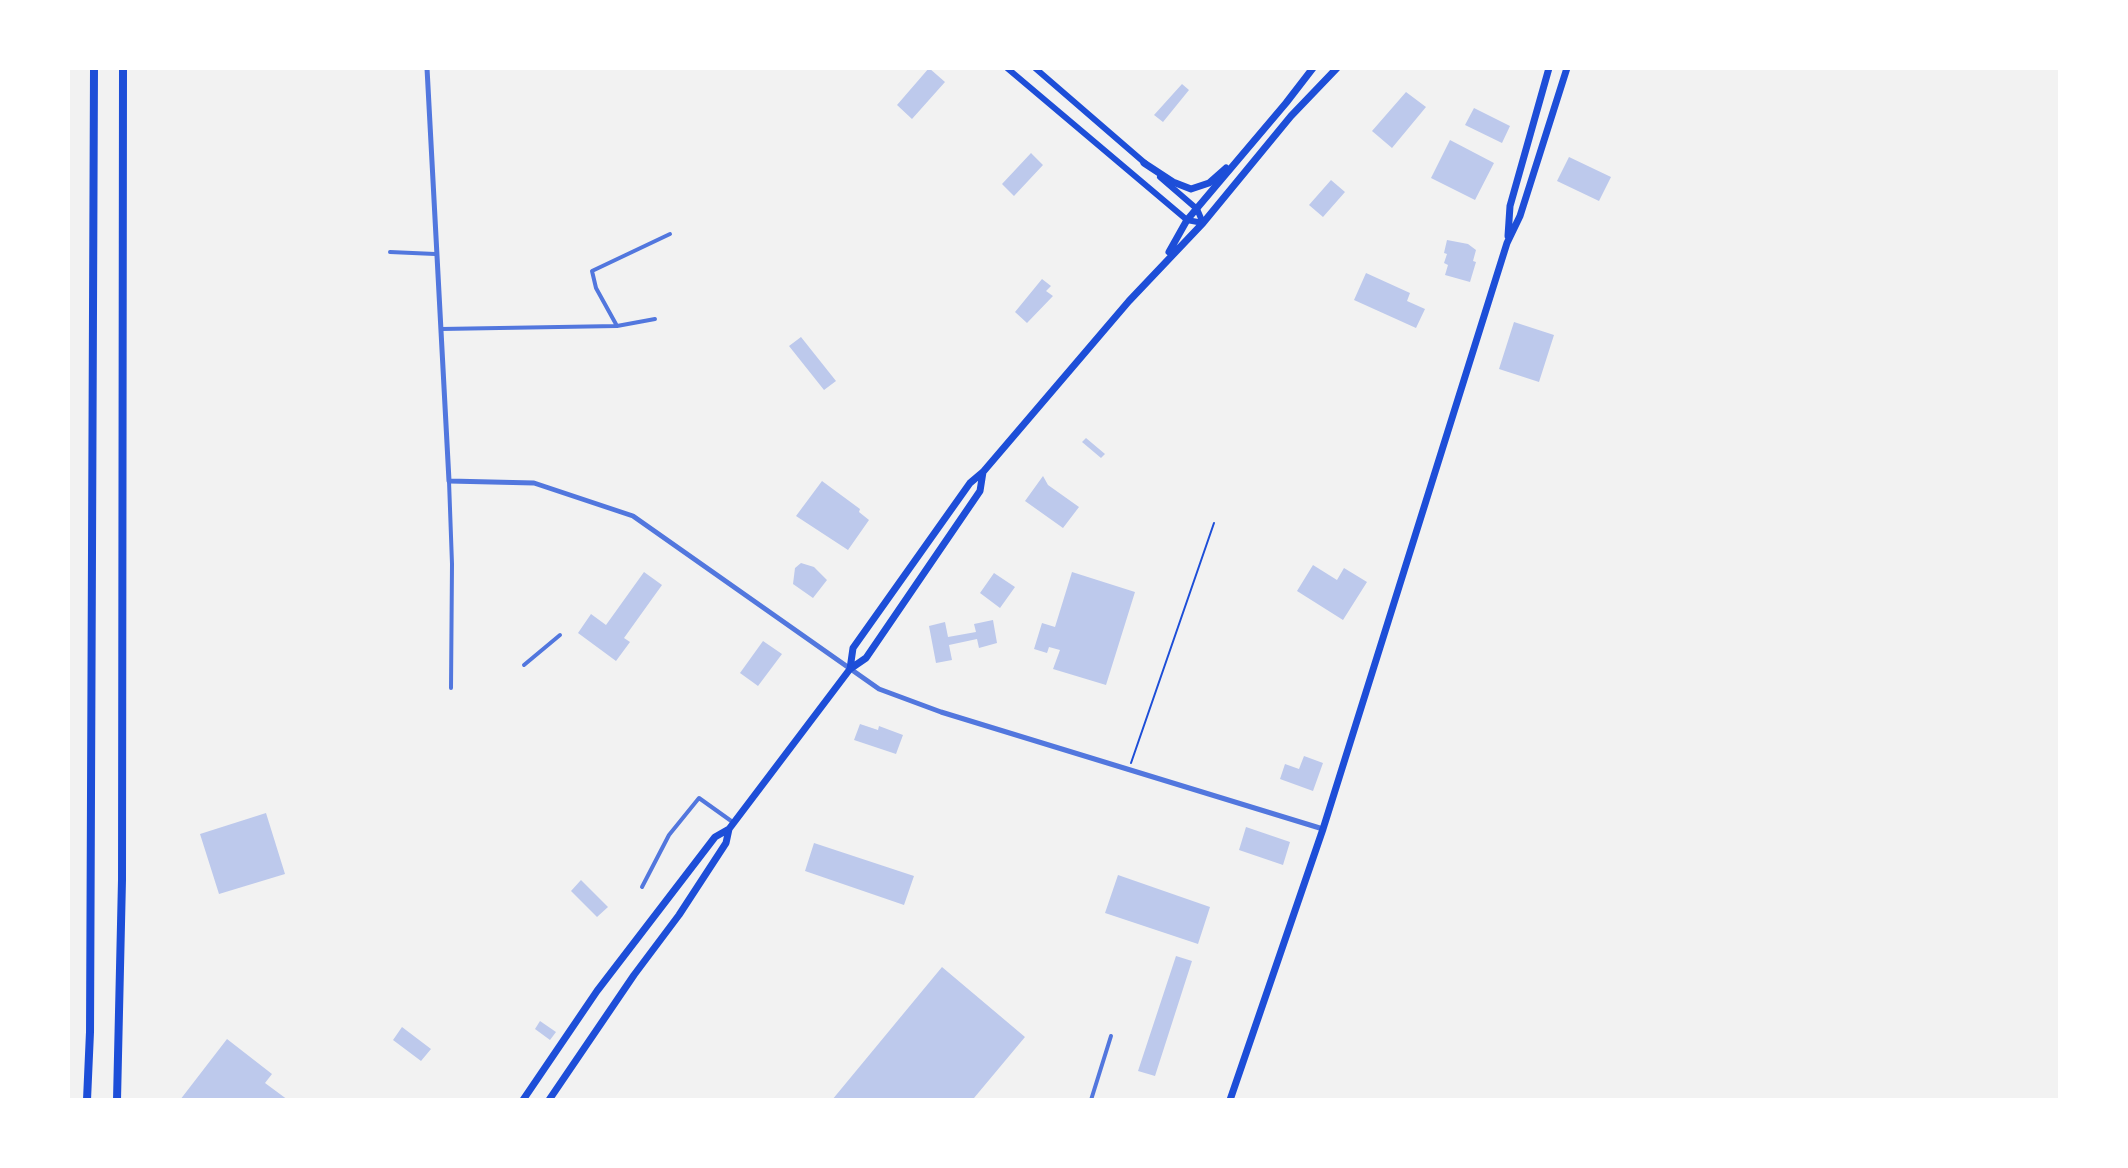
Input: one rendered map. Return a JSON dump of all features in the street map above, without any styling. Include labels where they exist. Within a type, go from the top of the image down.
[{"type":"highway","points":[[87,1100],[90,1032],[94,68]]},
{"type":"highway","points":[[117,1100],[122,880],[123,131],[126,68]]},
{"type":"main road","points":[[1007,68],[1187,220],[1203,223]]},
{"type":"main road","points":[[1035,68],[1197,209],[1203,223]]},
{"type":"main road","points":[[1164,261],[1187,220],[1313,68]]},
{"type":"main road","points":[[850,669],[853,648],[970,483],[983,472],[1164,261],[1203,223],[1291,116],[1337,68]]},
{"type":"main road","points":[[1507,243],[1510,206],[1549,68]]},
{"type":"main road","points":[[1230,1100],[1323,829],[1507,243],[1520,216],[1567,68]]},
{"type":"main road","points":[[1144,163],[1173,182],[1191,189],[1209,183],[1243,154]]},
{"type":"main road","points":[[523,1100],[597,991],[715,837],[731,826],[850,669],[866,658],[980,491],[983,472]]},
{"type":"main road","points":[[549,1100],[679,915],[726,843],[731,826]]},
{"type":"street","points":[[427,68],[449,481],[451,688]]},
{"type":"street","points":[[617,326],[596,288],[592,271],[670,234]]},
{"type":"street","points":[[390,252],[435,254]]},
{"type":"street","points":[[439,329],[617,326],[655,319]]},
{"type":"street","points":[[449,481],[534,483],[633,516],[879,689],[934,709],[1323,829]]},
{"type":"street","points":[[524,665],[560,635]]},
{"type":"street","points":[[642,887],[669,835],[699,798],[731,826]]},
{"type":"street","points":[[1091,1100],[1111,1036]]},
{"type":"path","points":[[1130,768],[1214,523]]},
{"type":"building","points":[[929,68],[945,82],[912,119],[897,105]]},
{"type":"building","points":[[1182,84],[1189,90],[1163,122],[1154,115]]},
{"type":"building","points":[[1406,92],[1426,107],[1392,148],[1372,131]]},
{"type":"building","points":[[1474,108],[1510,126],[1502,143],[1465,125]]},
{"type":"building","points":[[1450,140],[1494,163],[1475,200],[1431,178]]},
{"type":"building","points":[[1031,153],[1043,165],[1014,196],[1002,184]]},
{"type":"building","points":[[1569,157],[1611,177],[1599,201],[1557,181]]},
{"type":"building","points":[[1331,180],[1345,192],[1323,217],[1309,205]]},
{"type":"building","points":[[1447,240],[1468,244],[1476,250],[1470,282],[1445,275],[1448,265],[1444,263]]},
{"type":"building","points":[[1366,273],[1410,293],[1407,301],[1425,309],[1416,328],[1354,300]]},
{"type":"building","points":[[1042,279],[1051,286],[1046,291],[1053,296],[1027,323],[1015,312]]},
{"type":"building","points":[[1514,322],[1554,335],[1539,382],[1499,369]]},
{"type":"building","points":[[801,337],[836,381],[824,390],[789,346]]},
{"type":"building","points":[[1086,438],[1105,454],[1101,458],[1082,442]]},
{"type":"building","points":[[1043,476],[1048,485],[1079,507],[1063,528],[1025,501]]},
{"type":"building","points":[[822,481],[860,509],[859,512],[869,520],[848,550],[796,516]]},
{"type":"building","points":[[801,563],[814,567],[827,580],[813,598],[793,584],[795,568]]},
{"type":"building","points":[[1313,565],[1337,580],[1344,568],[1367,582],[1343,620],[1297,591]]},
{"type":"building","points":[[644,572],[662,585],[624,638],[630,642],[616,661],[578,633],[591,614],[606,625]]},
{"type":"building","points":[[1072,572],[1135,592],[1106,685],[1053,669],[1060,650],[1049,647],[1047,653],[1034,649],[1042,623],[1055,627]]},
{"type":"building","points":[[994,573],[1015,587],[1000,608],[980,593]]},
{"type":"building","points":[[993,620],[997,643],[979,648],[977,639],[949,645],[952,660],[936,663],[929,626],[945,622],[948,637],[976,632],[974,624]]},
{"type":"building","points":[[763,641],[782,654],[758,686],[740,673]]},
{"type":"building","points":[[860,724],[878,730],[879,726],[903,735],[896,754],[854,740]]},
{"type":"building","points":[[1304,756],[1323,763],[1313,791],[1280,779],[1285,764],[1299,769]]},
{"type":"building","points":[[266,813],[285,874],[219,894],[200,834]]},
{"type":"building","points":[[1246,827],[1290,842],[1283,865],[1239,850]]},
{"type":"building","points":[[814,843],[914,876],[904,905],[805,871]]},
{"type":"building","points":[[1118,875],[1210,907],[1198,944],[1105,913]]},
{"type":"building","points":[[581,880],[608,907],[597,917],[571,891]]},
{"type":"building","points":[[1176,956],[1192,961],[1155,1076],[1138,1071]]},
{"type":"building","points":[[942,967],[1025,1037],[974,1098],[976,1100],[832,1100]]},
{"type":"building","points":[[540,1021],[556,1032],[550,1040],[535,1029]]},
{"type":"building","points":[[402,1027],[431,1049],[421,1061],[393,1040]]},
{"type":"building","points":[[227,1039],[272,1074],[265,1083],[288,1100],[180,1100]]}]
